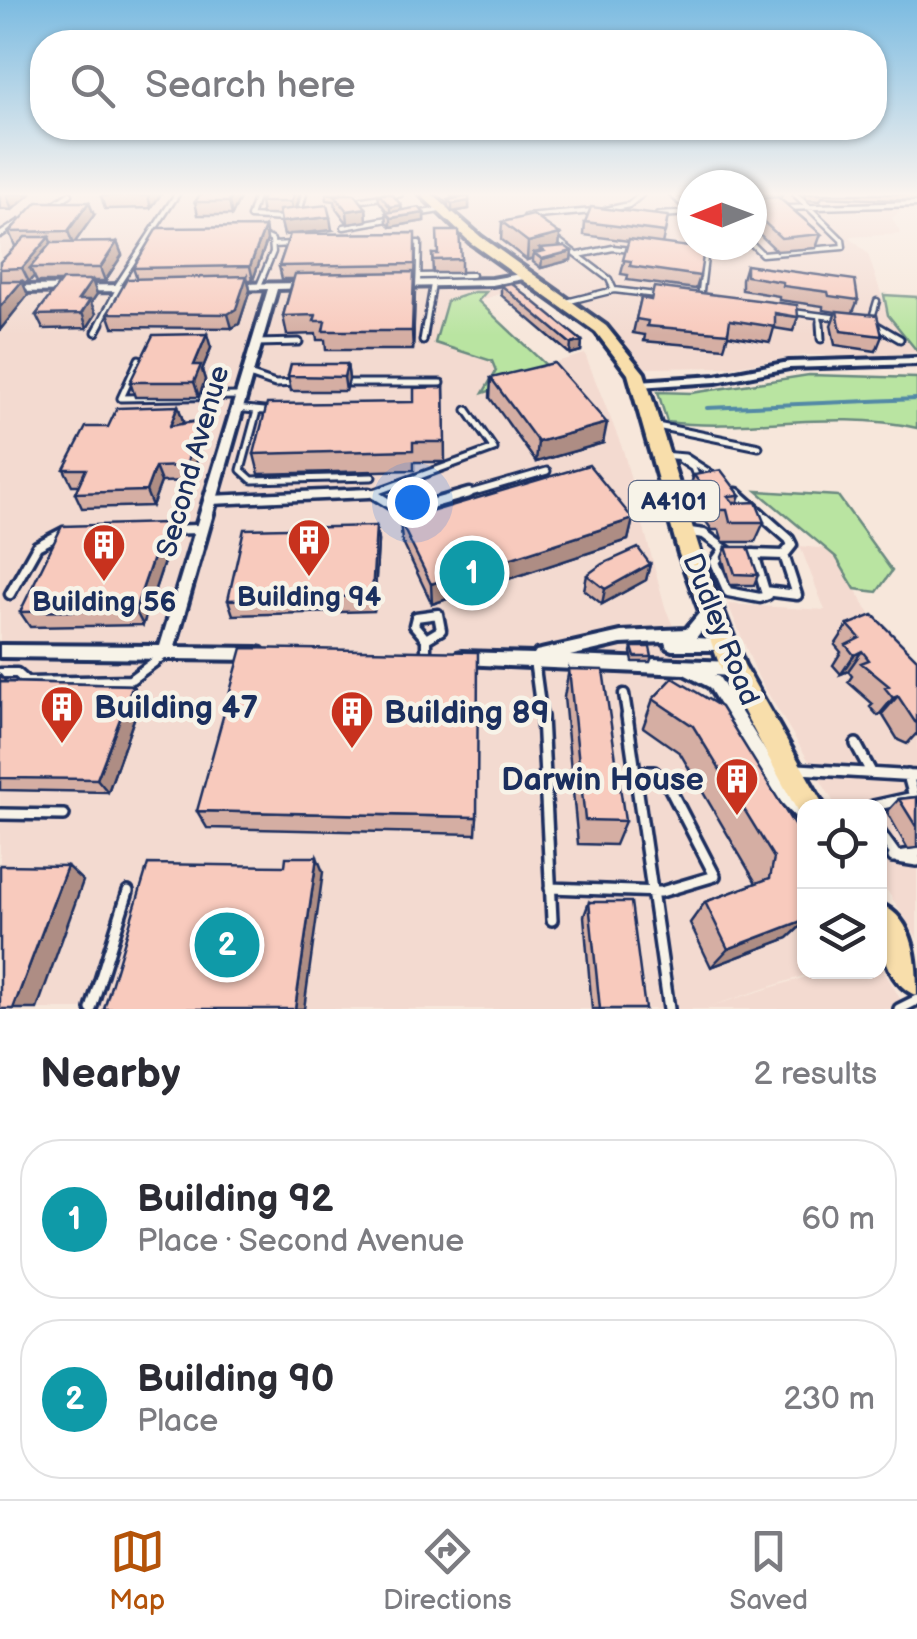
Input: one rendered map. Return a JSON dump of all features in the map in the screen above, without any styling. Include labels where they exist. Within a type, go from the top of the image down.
[{"type":"main road","name":"A4101","points":[[481,241],[526,276]]},
{"type":"main road","name":"Dudley Road","points":[[526,276],[592,325],[588,330],[626,378],[638,384],[651,424],[698,530],[712,609],[729,656],[806,799]]},
{"type":"main road","points":[[887,931],[917,980]]},
{"type":"street","points":[[382,285],[526,276]]},
{"type":"street","points":[[224,287],[327,285]]},
{"type":"street","name":"Second Avenue","points":[[166,653],[255,343],[266,286]]},
{"type":"street","points":[[0,290],[153,288]]},
{"type":"street","points":[[638,384],[716,379],[789,365],[917,361]]},
{"type":"street","points":[[534,658],[594,643],[690,635],[712,609]]},
{"type":"street","points":[[594,643],[729,656]]},
{"type":"street","points":[[0,651],[266,654]]},
{"type":"street","points":[[684,669],[729,656]]},
{"type":"street","points":[[406,657],[534,658],[684,669],[714,682],[777,785],[797,806]]},
{"type":"lane","points":[[96,332],[117,289],[148,241]]},
{"type":"lane","points":[[266,286],[273,246],[270,241]]},
{"type":"lane","points":[[559,241],[609,279],[614,290]]},
{"type":"lane","points":[[767,254],[843,246],[842,241]]},
{"type":"lane","points":[[273,246],[306,242]]},
{"type":"lane","points":[[400,242],[420,242],[418,280],[472,275]]},
{"type":"lane","points":[[578,256],[613,248],[631,250]]},
{"type":"lane","points":[[683,298],[700,301],[705,260]]},
{"type":"lane","points":[[423,341],[434,284]]},
{"type":"lane","points":[[565,303],[614,290],[666,296]]},
{"type":"lane","points":[[871,322],[877,302]]},
{"type":"lane","points":[[779,311],[871,322],[900,339]]},
{"type":"lane","points":[[819,316],[821,339]]},
{"type":"lane","points":[[255,343],[298,342]]},
{"type":"lane","points":[[139,358],[121,398],[236,402],[258,410],[287,412]]},
{"type":"lane","points":[[338,364],[335,383],[440,383]]},
{"type":"lane","points":[[245,374],[275,384],[315,383]]},
{"type":"lane","points":[[258,410],[241,470],[252,480],[372,477]]},
{"type":"lane","points":[[209,500],[373,494],[494,449],[467,410]]},
{"type":"lane","points":[[651,424],[759,447]]},
{"type":"lane","points":[[668,455],[692,468],[704,492]]},
{"type":"lane","points":[[668,455],[695,461],[760,510],[792,545],[784,554],[723,551],[698,530]]},
{"type":"lane","points":[[373,494],[404,512],[547,471]]},
{"type":"lane","points":[[149,530],[200,529]]},
{"type":"lane","points":[[10,594],[36,545],[50,534],[78,532]]},
{"type":"lane","points":[[723,551],[715,562],[728,592],[760,598],[770,594],[797,595],[784,554]]},
{"type":"lane","points":[[754,554],[770,594]]},
{"type":"lane","points":[[426,639],[426,657]]},
{"type":"lane","points":[[0,673],[17,673],[27,682],[130,680],[166,653]]},
{"type":"lane","points":[[534,658],[542,713],[552,920]]},
{"type":"lane","points":[[624,694],[669,1009]]},
{"type":"lane","points":[[856,744],[872,773]]},
{"type":"lane","points":[[787,768],[913,776],[914,797],[887,803]]},
{"type":"lane","points":[[550,888],[651,891],[705,882],[715,876],[669,787],[654,772],[635,772]]},
{"type":"lane","points":[[0,814],[64,815]]},
{"type":"lane","points":[[887,846],[893,857],[917,857]]},
{"type":"lane","points":[[91,1009],[128,891]]},
{"type":"lane","points":[[899,1009],[917,1000]]},
{"type":"shaded area","points":[[0,241],[467,241],[524,285],[479,301],[545,365],[585,354],[623,450],[665,607],[707,707],[797,854],[797,978],[705,1008],[799,979],[887,976],[906,1009],[0,1009]]},
{"type":"shaded area","points":[[495,241],[677,241],[677,260],[767,260],[767,241],[854,241],[868,254],[888,315],[917,352],[860,358],[806,355],[732,367],[644,368],[605,323]]},
{"type":"shaded area","points":[[800,546],[826,549],[836,557],[895,656],[917,679],[917,938],[887,890],[887,799],[832,799],[758,677],[728,604],[825,610]]},
{"type":"green space","points":[[486,292],[478,301],[546,365],[543,374],[483,393],[496,371],[492,361],[435,343],[447,301]]},
{"type":"green space","points":[[884,295],[917,297],[917,351],[888,315]]},
{"type":"green space","points":[[809,375],[917,378],[917,428],[855,420],[667,422],[658,392],[692,393]]},
{"type":"green space","points":[[757,491],[838,496],[892,571],[877,592],[855,589],[836,557]]},
{"type":"building","points":[[21,241],[45,241],[22,268],[0,269],[0,262]]},
{"type":"building","points":[[149,241],[260,241],[250,266],[133,268]]},
{"type":"building","points":[[288,241],[415,241],[415,264],[279,266]]},
{"type":"building","points":[[437,241],[460,241],[461,259],[433,260],[432,254],[438,254]]},
{"type":"building","points":[[628,241],[677,245],[677,260],[702,260],[700,276],[630,266],[631,261],[623,260]]},
{"type":"building","points":[[117,242],[100,268],[30,268],[51,243]]},
{"type":"building","points":[[565,246],[572,251],[542,259],[534,253],[544,251],[540,248]]},
{"type":"building","points":[[746,265],[855,280],[858,300],[746,276]]},
{"type":"building","points":[[414,272],[412,331],[323,331],[325,321],[314,321],[316,315],[283,316],[295,274]]},
{"type":"building","points":[[247,276],[236,309],[228,314],[108,313],[127,279]]},
{"type":"building","points":[[62,280],[92,280],[78,300],[90,300],[81,314],[36,315]]},
{"type":"building","points":[[0,281],[22,281],[0,307]]},
{"type":"building","points":[[511,283],[582,341],[571,344],[501,285]]},
{"type":"building","points":[[654,287],[797,305],[798,317],[775,313],[775,327],[730,320],[728,333],[647,326],[648,321],[636,319],[641,298],[651,300]]},
{"type":"building","points":[[837,311],[877,315],[882,336],[841,331]]},
{"type":"building","points":[[207,334],[194,365],[201,365],[194,382],[130,382],[153,335]]},
{"type":"building","points":[[554,363],[607,423],[538,442],[491,378]]},
{"type":"building","points":[[291,364],[347,364],[344,377],[288,376]]},
{"type":"building","points":[[444,387],[445,442],[413,442],[413,450],[254,454],[267,404],[414,402],[414,388]]},
{"type":"building","points":[[178,406],[170,426],[199,421],[186,466],[155,467],[146,491],[75,493],[86,469],[64,469],[86,427],[108,427],[117,408]]},
{"type":"building","points":[[589,465],[633,519],[431,584],[400,521]]},
{"type":"building","points":[[721,470],[740,495],[728,496],[734,503],[756,502],[764,522],[730,522],[727,510],[719,510],[694,475]]},
{"type":"building","name":"Building 56","points":[[165,523],[135,610],[20,612],[62,526]]},
{"type":"building","name":"Building 94","points":[[376,526],[372,596],[228,600],[244,529]]},
{"type":"building","points":[[726,547],[748,547],[758,575],[735,574]]},
{"type":"building","points":[[638,548],[650,564],[605,589],[587,575],[602,564]]},
{"type":"building","points":[[873,615],[917,659],[917,723],[898,696],[893,698],[885,688],[889,686],[861,663],[869,660],[862,651],[854,655],[846,645],[860,638],[848,625]]},
{"type":"building","points":[[632,647],[650,647],[652,657],[635,657]]},
{"type":"building","name":"Building 89","points":[[242,648],[478,652],[477,817],[197,811]]},
{"type":"building","points":[[569,669],[603,670],[625,821],[585,820]]},
{"type":"building","points":[[673,678],[721,707],[797,830],[797,923],[728,949],[705,902],[770,878],[774,858],[693,726],[653,699]]},
{"type":"building","name":"Building 47","points":[[0,682],[133,685],[97,779],[0,778]]},
{"type":"building","points":[[917,797],[917,828],[899,799]]},
{"type":"building","points":[[286,857],[317,857],[295,1009],[104,1009],[148,864],[285,866]]},
{"type":"building","points":[[0,865],[67,866],[13,1009],[0,1009]]},
{"type":"building","points":[[589,902],[631,902],[645,1009],[600,1009]]},
{"type":"waterway","points":[[707,408],[917,399]]},
{"type":"place","name":"Building 92","points":[[472,573]]},
{"type":"place","name":"Building 94","points":[[309,578]]},
{"type":"place","name":"Building 56","points":[[104,583]]},
{"type":"place","name":"Building 47","points":[[62,745]]},
{"type":"place","name":"Building 89","points":[[352,750]]},
{"type":"place","name":"Darwin House","points":[[737,817]]},
{"type":"place","name":"Building 90","points":[[227,945]]}]
